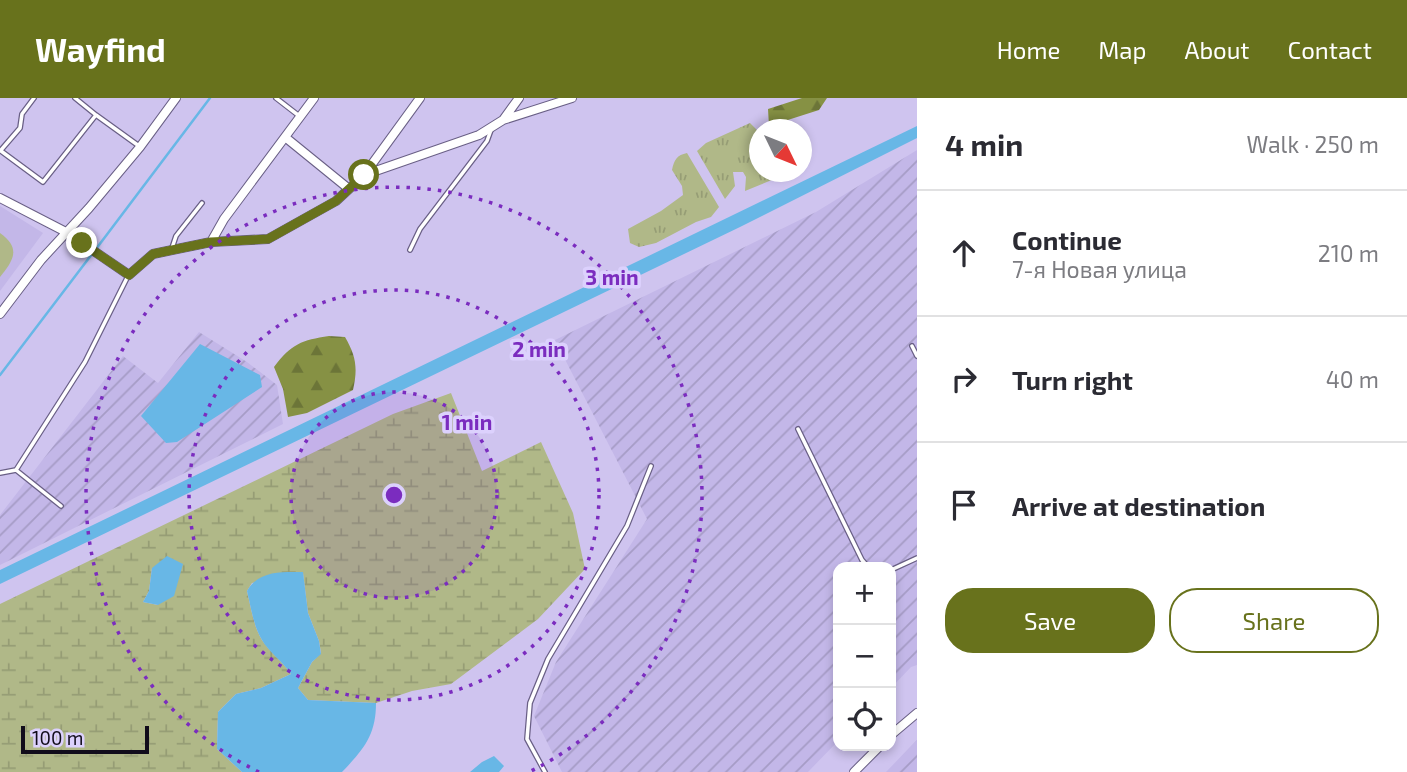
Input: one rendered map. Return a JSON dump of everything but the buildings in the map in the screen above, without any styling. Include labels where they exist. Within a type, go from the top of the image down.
[{"type":"street","points":[[0,314],[41,260],[140,147],[176,98]]},
{"type":"street","points":[[211,242],[224,219],[314,98]]},
{"type":"street","points":[[0,198],[66,232],[129,275],[153,254],[211,242],[268,239],[336,201],[364,175],[420,98]]},
{"type":"street","points":[[503,120],[519,98]]},
{"type":"street","points":[[364,175],[454,144],[503,120],[572,98]]},
{"type":"street","points":[[285,137],[349,189]]},
{"type":"street","points":[[896,731],[917,713]]},
{"type":"street","points":[[854,772],[875,751]]},
{"type":"lane","points":[[34,98],[22,114],[20,128],[1,150],[43,181],[96,115]]},
{"type":"lane","points":[[75,98],[140,147]]},
{"type":"lane","points":[[276,98],[300,117]]},
{"type":"lane","points":[[410,250],[420,229],[487,141],[492,127]]},
{"type":"lane","points":[[172,250],[176,236],[202,203]]},
{"type":"lane","points":[[0,473],[16,470],[85,362],[129,275]]},
{"type":"lane","points":[[912,346],[917,356]]},
{"type":"lane","points":[[798,429],[864,562]]},
{"type":"lane","points":[[545,772],[527,738],[530,703],[548,659],[627,526],[651,466]]},
{"type":"lane","points":[[16,470],[61,506]]},
{"type":"lane","points":[[896,568],[917,558]]},
{"type":"shaded area","points":[[917,150],[917,665],[911,667],[896,683],[896,562],[833,562],[833,746],[808,772],[562,772],[534,716],[556,662],[647,519],[555,340],[816,212]]},
{"type":"shaded area","points":[[0,206],[43,233],[0,291]]},
{"type":"shaded area","points":[[199,332],[247,362],[277,385],[283,424],[0,565],[0,515],[123,356],[158,383]]},
{"type":"shaded area","points":[[917,740],[917,772],[886,772]]},
{"type":"green space","points":[[802,98],[827,98],[819,110],[791,119],[769,119],[768,109]]},
{"type":"green space","points":[[749,123],[749,182],[767,182],[745,191],[746,177],[743,172],[733,172],[735,186],[725,199],[697,151],[706,143]]},
{"type":"green space","points":[[687,153],[719,207],[711,217],[656,243],[639,247],[630,243],[628,229],[683,195],[682,186],[672,170],[676,159]]},
{"type":"green space","points":[[0,233],[11,244],[13,254],[0,277]]},
{"type":"green space","points":[[329,336],[345,337],[352,350],[356,369],[353,390],[307,413],[288,417],[283,389],[274,367],[298,344]]},
{"type":"green space","points":[[451,393],[482,471],[541,442],[573,513],[585,569],[538,619],[451,684],[412,691],[376,703],[308,700],[298,688],[312,662],[321,653],[308,613],[303,573],[252,583],[247,591],[259,634],[291,674],[261,688],[236,694],[218,712],[217,749],[242,772],[0,772],[0,604],[393,414]],"holes":[[[152,568],[158,605],[143,602],[149,591]]]},
{"type":"water","points":[[917,126],[917,138],[740,227],[0,584],[0,570],[801,182],[812,182],[812,177]]},
{"type":"water","points":[[200,344],[260,375],[262,387],[177,442],[166,443],[141,416]]},
{"type":"water","points":[[167,556],[183,564],[174,596],[158,605],[143,602],[149,591],[152,568]]},
{"type":"water","points":[[279,572],[303,572],[308,613],[321,654],[312,662],[298,688],[308,700],[376,703],[374,724],[357,756],[342,772],[242,772],[217,749],[218,712],[236,694],[261,688],[291,674],[259,634],[247,591],[264,576]]},
{"type":"water","points":[[494,756],[504,766],[499,772],[470,772],[482,762]]},
{"type":"waterway","points":[[96,249],[210,98]]},
{"type":"waterway","points":[[0,375],[92,254]]},
{"type":"route","points":[[82,243],[129,275],[153,254],[211,242],[268,239],[336,201],[364,175]]}]
